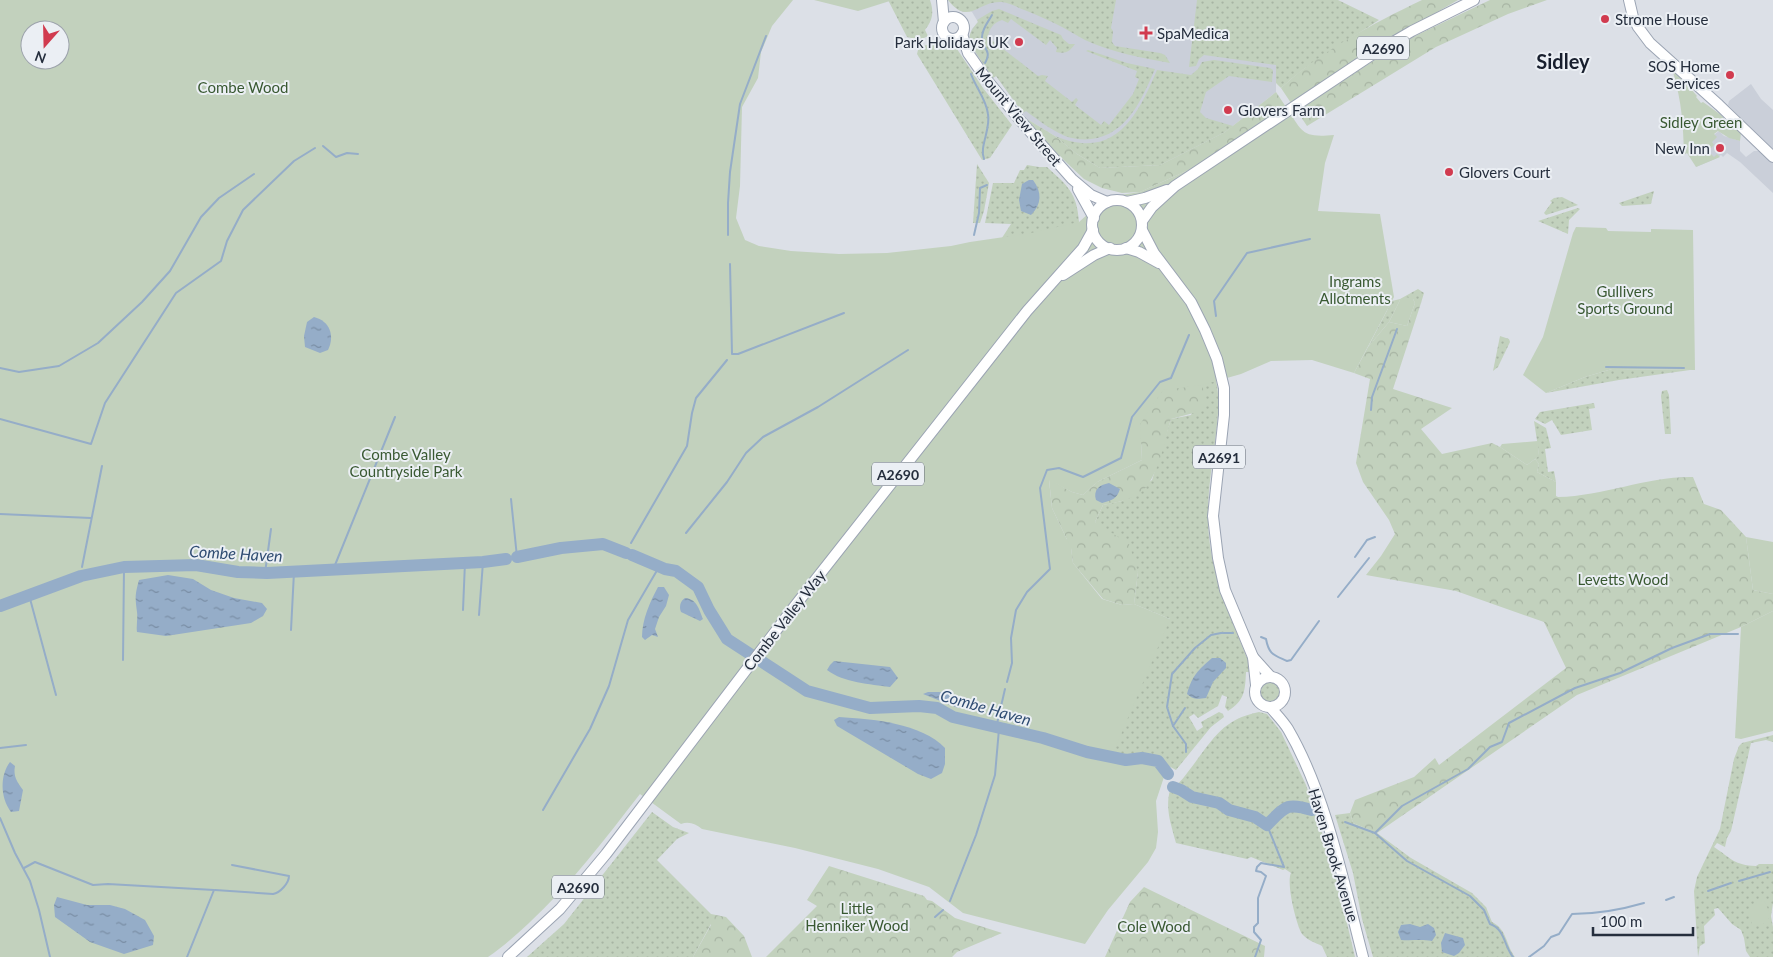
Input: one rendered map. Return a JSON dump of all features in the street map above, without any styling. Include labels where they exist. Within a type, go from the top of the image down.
[{"type":"main road","name":"A2690","points":[[1142,226],[1152,207],[1175,186],[1376,52],[1412,30],[1474,0]]},
{"type":"main road","points":[[1629,0],[1633,17],[1650,43],[1719,105],[1773,158]]},
{"type":"main road","points":[[942,1],[949,19],[943,30],[947,36],[957,36],[964,24],[960,19],[949,19]]},
{"type":"main road","name":"Mount View Street","points":[[957,36],[987,80],[1013,113],[1072,179],[1091,195],[1107,202]]},
{"type":"main road","name":"Mount View Street","points":[[1072,179],[1094,218]]},
{"type":"main road","name":"A2690","points":[[1127,202],[1145,198],[1175,186]]},
{"type":"main road","points":[[1117,200],[1127,202],[1137,210],[1142,226],[1136,241],[1126,248],[1118,250],[1110,248],[1099,242],[1093,230],[1094,218],[1100,207],[1107,202],[1117,200]]},
{"type":"main road","name":"A2691","points":[[1142,226],[1147,242],[1191,302],[1205,330],[1219,366],[1224,388],[1224,415],[1214,492],[1213,516],[1215,539],[1226,590],[1254,656],[1271,677]]},
{"type":"main road","name":"Combe Valley Way","points":[[508,957],[560,909],[600,861],[770,638],[1027,311],[1084,248],[1093,230]]},
{"type":"main road","name":"Combe Valley Way","points":[[1057,280],[1089,258],[1110,248]]},
{"type":"main road","name":"A2691","points":[[1126,248],[1139,252],[1164,266]]},
{"type":"main road","name":"A2691","points":[[1254,656],[1256,685]]},
{"type":"main road","points":[[1271,677],[1280,680],[1285,687],[1286,695],[1276,707],[1266,707],[1259,702],[1255,694],[1256,685],[1262,679],[1271,677]]},
{"type":"main road","name":"Haven Brook Avenue","points":[[1282,702],[1287,727],[1313,784],[1329,828],[1363,957]]},
{"type":"main road","name":"Haven Brook Avenue","points":[[1271,708],[1287,727]]},
{"type":"shaded area","points":[[955,0],[1215,0],[1294,40],[1276,83],[1276,92],[1225,132],[1160,165],[1077,154],[1055,136],[1027,119],[996,76],[993,78],[973,51],[969,37],[972,29],[978,22],[972,12]]},
{"type":"shaded area","points":[[1751,84],[1761,99],[1773,110],[1773,193],[1740,162],[1727,153],[1723,157],[1721,155],[1696,167],[1706,141],[1719,131],[1724,136],[1740,141],[1740,151],[1746,157],[1754,151],[1762,151],[1768,145],[1728,105],[1729,101]]},
{"type":"green space","name":"Combe Valley Countryside Park","points":[[0,0],[793,0],[772,26],[761,52],[758,78],[742,107],[740,186],[736,218],[745,240],[759,246],[791,251],[839,254],[887,253],[951,246],[1031,233],[1079,222],[1107,197],[1140,192],[1195,167],[1286,107],[1304,132],[1323,136],[1334,135],[1325,163],[1318,211],[1380,214],[1394,297],[1354,373],[1312,360],[1271,361],[1241,374],[1202,385],[1163,390],[1140,424],[1142,460],[1097,482],[1083,495],[1072,492],[1049,480],[1052,508],[1071,548],[1073,563],[1102,599],[1122,605],[1134,604],[1170,619],[1113,753],[1148,757],[1168,765],[1156,801],[1158,832],[1156,848],[1148,862],[1108,910],[1085,944],[963,913],[929,887],[878,869],[795,848],[702,829],[692,824],[681,824],[640,794],[559,893],[519,932],[488,957],[0,957]]},
{"type":"green space","points":[[814,0],[893,0],[858,11]]},
{"type":"green space","points":[[888,0],[930,0],[932,16],[925,30],[928,36],[920,40],[907,37]]},
{"type":"green space","points":[[948,0],[1116,0],[1111,28],[1113,31],[1112,42],[1115,46],[1160,53],[1165,55],[1170,63],[1105,48],[1008,3],[994,2],[968,12],[955,8]]},
{"type":"green space","points":[[1197,0],[1338,0],[1379,20],[1316,60],[1281,88],[1276,83],[1276,65],[1204,55],[1199,59],[1196,66],[1189,67]]},
{"type":"green space","points":[[1422,0],[1458,0],[1373,49],[1291,103],[1281,88],[1296,75],[1348,39]]},
{"type":"green space","points":[[1490,0],[1547,0],[1508,14],[1436,47],[1307,126],[1297,111],[1379,57],[1415,36]]},
{"type":"green space","points":[[999,9],[1061,35],[1069,44],[1075,44],[1067,52],[1056,52],[1057,48],[1050,40],[1046,45],[1011,19],[1008,23],[1002,20],[996,23],[990,29],[988,37],[1038,76],[1048,76],[1045,81],[1072,102],[1076,98],[1078,100],[1075,105],[1101,125],[1104,121],[1109,125],[1133,94],[1139,79],[1135,77],[1137,71],[1086,51],[1155,69],[1145,92],[1132,114],[1114,131],[1104,136],[1091,139],[1075,139],[1050,128],[1026,111],[1023,113],[996,76],[993,78],[970,44],[970,34],[978,22],[977,20]]},
{"type":"green space","points":[[944,44],[957,49],[983,88],[1012,125],[990,158],[982,160],[917,54],[918,50],[926,45]]},
{"type":"green space","points":[[1214,60],[1270,68],[1273,70],[1272,82],[1229,76],[1206,92],[1200,112],[1206,118],[1233,126],[1225,132],[1160,165],[1100,168],[1077,154],[1055,136],[1076,142],[1093,143],[1108,138],[1121,130],[1132,118],[1141,104],[1157,70],[1191,75],[1202,62]]},
{"type":"green space","name":"Sidley Green","points":[[1675,71],[1701,103],[1703,102],[1721,115],[1741,133],[1740,141],[1729,138],[1718,131],[1714,134],[1717,137],[1712,142],[1714,145],[1708,151],[1714,157],[1717,154],[1720,157],[1696,167],[1687,153],[1684,155],[1682,114],[1673,72]]},
{"type":"green space","points":[[1276,92],[1286,107],[1195,167],[1140,192],[1122,193],[1102,188],[1084,179],[1052,149],[1027,119],[1100,168],[1160,165],[1225,132]]},
{"type":"green space","points":[[977,164],[989,183],[980,223],[973,223]]},
{"type":"green space","points":[[1027,165],[1047,167],[1066,185],[1074,197],[1079,222],[783,574],[1011,224],[985,223],[993,183],[1014,183],[1020,170],[1024,170]]},
{"type":"green space","points":[[1654,191],[1651,204],[1622,206],[1619,203]]},
{"type":"green space","points":[[1562,197],[1578,205],[1546,215],[1544,213],[1552,202],[1550,201],[1554,198]]},
{"type":"green space","points":[[1578,208],[1580,209],[1569,220],[1568,234],[1538,221]]},
{"type":"green space","name":"Gullivers Sports Ground","points":[[1576,227],[1606,228],[1608,231],[1651,232],[1651,229],[1693,230],[1695,370],[1612,369],[1585,377],[1546,393],[1523,375],[1543,337]]},
{"type":"green space","points":[[1418,289],[1424,293],[1421,303],[1415,303],[1413,299],[1400,300],[1389,322],[1368,347],[1392,301],[1400,299]]},
{"type":"green space","points":[[1406,297],[1413,299],[1415,303],[1407,326],[1389,322],[1400,300]]},
{"type":"green space","name":"Levetts Wood","points":[[1415,303],[1421,303],[1393,389],[1452,408],[1421,429],[1442,454],[1492,443],[1527,465],[1535,459],[1539,464],[1537,472],[1556,482],[1556,496],[1558,497],[1575,496],[1659,480],[1693,477],[1704,504],[1721,510],[1746,537],[1753,590],[1773,594],[1773,611],[1741,627],[1577,695],[1377,833],[1353,823],[1350,813],[1355,800],[1414,777],[1435,758],[1439,765],[1566,668],[1544,622],[1456,591],[1366,575],[1395,534],[1389,520],[1363,482],[1356,463],[1370,379],[1354,373],[1368,347],[1389,322],[1407,326]]},
{"type":"green space","points":[[1500,336],[1509,339],[1510,342],[1498,367],[1493,371]]},
{"type":"green space","points":[[1612,369],[1690,370],[1546,393],[1585,377]]},
{"type":"green space","points":[[1150,377],[1216,381],[1218,412],[1209,496],[1209,533],[1211,552],[1220,589],[1248,660],[1249,672],[1246,672],[1241,699],[1228,711],[1225,707],[1227,697],[1222,695],[1218,706],[1198,718],[1194,714],[1189,717],[1197,731],[1203,727],[1201,722],[1219,712],[1224,717],[1211,727],[1176,770],[1152,757],[1113,753],[985,700]],"holes":[[[1202,385],[1191,415],[1171,419],[1152,480],[1122,501],[1103,505],[1095,522],[1138,572],[1134,604],[1170,619],[1018,686],[1097,482]]]},
{"type":"green space","points":[[1202,385],[1207,402],[1201,411],[1171,419],[1159,461],[1150,481],[1144,489],[1129,499],[1103,505],[1095,522],[1129,544],[1138,572],[1134,604],[1122,605],[1103,599],[1073,563],[1071,548],[1052,508],[1049,479],[1072,492],[1083,495],[1097,482],[1142,460],[1140,424],[1163,390]]},
{"type":"green space","points":[[1667,390],[1669,395],[1671,434],[1665,434],[1661,396],[1662,391]]},
{"type":"green space","points":[[1594,403],[1595,408],[1589,409],[1592,430],[1561,435],[1552,420],[1545,424],[1535,419],[1540,412]]},
{"type":"green space","points":[[1534,421],[1546,428],[1551,448],[1545,449],[1548,472],[1554,471],[1556,482],[1537,472],[1539,464],[1535,459],[1539,454]]},
{"type":"green space","points":[[1538,441],[1539,456],[1527,465],[1500,447],[1502,444]]},
{"type":"green space","points":[[1746,537],[1773,542],[1773,594],[1753,590]]},
{"type":"green space","points":[[1773,611],[1773,731],[1741,739],[1735,738],[1741,627]]},
{"type":"green space","points":[[1270,680],[1279,683],[1282,692],[1279,701],[1270,704],[1261,701],[1258,692],[1261,683]]},
{"type":"green space","points":[[1259,712],[1267,714],[1281,732],[1306,785],[1335,873],[1355,957],[1327,957],[1322,946],[1309,940],[1302,934],[1292,904],[1291,873],[1285,869],[1283,870],[1251,857],[1247,859],[1176,843],[1168,810],[1170,790],[1183,778],[1208,745],[1228,724],[1247,715]]},
{"type":"green space","points":[[1773,735],[1773,742],[1766,740],[1751,743],[1731,831],[1725,847],[1717,843],[1714,847],[1733,861],[1743,864],[1756,866],[1759,864],[1773,864],[1771,916],[1773,957],[1750,957],[1746,951],[1741,930],[1732,924],[1718,908],[1714,909],[1715,915],[1704,926],[1705,943],[1700,946],[1698,957],[1694,891],[1697,877],[1720,829],[1734,759],[1742,743]]},
{"type":"green space","points":[[652,812],[673,827],[689,833],[677,839],[657,860],[711,914],[711,924],[693,957],[527,957],[564,924]]},
{"type":"green space","points":[[1350,813],[1353,823],[1377,833],[1411,858],[1472,893],[1486,907],[1492,922],[1501,929],[1515,957],[1373,957],[1362,919],[1353,873],[1335,815]]},
{"type":"green space","name":"Little Henniker Wood","points":[[829,866],[924,896],[927,900],[932,901],[955,918],[1002,933],[957,952],[952,957],[766,957],[817,906],[807,900]]},
{"type":"green space","name":"Cole Wood","points":[[1144,887],[1265,946],[1264,957],[1105,957],[1130,902]]},
{"type":"green space","points":[[1764,900],[1771,916],[1763,924],[1752,924],[1748,910],[1754,904]]},
{"type":"green space","points":[[711,914],[726,917],[744,936],[752,957],[693,957],[711,925]]},
{"type":"water","points":[[1033,180],[1036,184],[1040,198],[1035,211],[1031,215],[1021,211],[1019,200],[1022,184]]},
{"type":"water","points":[[314,317],[324,322],[331,334],[328,350],[320,353],[305,347],[304,336],[307,322]]},
{"type":"water","points":[[1109,483],[1120,489],[1116,497],[1102,503],[1096,500],[1095,493],[1098,488]]},
{"type":"water","points":[[168,575],[193,579],[211,590],[234,598],[262,603],[267,609],[263,616],[251,623],[166,636],[137,632],[136,596],[139,580]]},
{"type":"water","points":[[658,587],[664,587],[669,595],[655,629],[658,637],[652,635],[645,640],[642,637],[642,630],[645,617]]},
{"type":"water","points":[[685,598],[695,602],[703,619],[700,621],[681,612],[680,604]]},
{"type":"water","points":[[1212,658],[1220,658],[1226,663],[1226,668],[1213,682],[1206,698],[1194,698],[1187,694],[1193,678]]},
{"type":"water","points":[[834,661],[890,667],[898,678],[890,687],[841,678],[827,670]]},
{"type":"water","points":[[928,692],[955,695],[963,701],[961,707],[958,708],[923,694]]},
{"type":"water","points":[[839,717],[881,721],[923,733],[945,748],[945,764],[942,773],[931,779],[918,774],[837,726],[834,720]]},
{"type":"water","points":[[10,762],[15,766],[16,779],[23,790],[19,811],[11,812],[3,793],[4,773]]},
{"type":"water","points":[[57,897],[87,905],[110,905],[125,909],[145,920],[154,936],[153,945],[124,954],[90,942],[55,917],[54,905]]},
{"type":"water","points":[[1410,924],[1420,927],[1428,924],[1434,928],[1436,935],[1432,941],[1401,940],[1398,932],[1401,925]]},
{"type":"water","points":[[1445,933],[1463,938],[1465,945],[1454,956],[1442,952],[1441,943]]},
{"type":"waterway","points":[[985,63],[988,55],[982,41],[982,34],[992,15]]},
{"type":"waterway","points":[[728,235],[730,172],[740,104],[766,36]]},
{"type":"waterway","points":[[971,74],[985,103],[988,114],[988,126],[983,149],[984,159]]},
{"type":"waterway","points":[[323,146],[336,157],[347,153],[358,154]]},
{"type":"waterway","points":[[0,419],[91,444],[105,403],[176,293],[221,261],[227,241],[243,210],[294,161],[315,148]]},
{"type":"waterway","points":[[0,368],[19,372],[59,366],[98,343],[142,302],[170,271],[201,217],[219,198],[254,174]]},
{"type":"waterway","points":[[974,235],[979,213],[980,188],[987,185]]},
{"type":"waterway","points":[[1216,316],[1214,301],[1247,253],[1310,239]]},
{"type":"waterway","points":[[730,264],[732,354],[738,354],[844,313]]},
{"type":"waterway","points":[[1371,410],[1372,397],[1397,329]]},
{"type":"waterway","points":[[1007,682],[1012,663],[1011,638],[1016,610],[1027,592],[1050,569],[1040,488],[1047,470],[1059,468],[1083,477],[1121,458],[1132,417],[1160,382],[1171,378],[1189,335]]},
{"type":"waterway","points":[[686,533],[727,482],[746,453],[763,437],[818,407],[908,350]]},
{"type":"waterway","points":[[631,543],[687,446],[696,398],[727,360]]},
{"type":"waterway","points":[[1606,367],[1684,368]]},
{"type":"waterway","points":[[333,570],[395,417]]},
{"type":"waterway","points":[[82,567],[102,466]]},
{"type":"waterway","points":[[511,499],[517,557]]},
{"type":"waterway","points":[[0,514],[91,518]]},
{"type":"waterway","points":[[265,573],[271,529]]},
{"type":"waterway","points":[[1355,557],[1367,540],[1375,537]]},
{"type":"waterway","name":"Combe Haven","points":[[517,557],[561,548],[603,544],[626,553]]},
{"type":"waterway","name":"Combe Haven","points":[[632,555],[665,569],[676,571],[698,587],[709,610],[727,639],[807,691],[870,708],[919,706],[937,708],[953,717],[1043,738],[1087,752],[1126,760],[1142,758],[1158,761],[1168,774]]},
{"type":"waterway","points":[[1338,597],[1369,558]]},
{"type":"waterway","name":"Combe Haven","points":[[0,606],[81,576],[124,567],[196,565],[238,572],[267,573],[483,562],[506,559]]},
{"type":"waterway","points":[[463,610],[465,562]]},
{"type":"waterway","points":[[479,615],[483,562]]},
{"type":"waterway","points":[[123,660],[124,567]]},
{"type":"waterway","points":[[543,810],[590,729],[609,686],[628,620],[659,567]]},
{"type":"waterway","points":[[291,630],[294,572]]},
{"type":"waterway","points":[[29,595],[56,695]]},
{"type":"waterway","points":[[1261,637],[1266,639],[1273,654],[1287,661],[1291,660],[1319,621]]},
{"type":"waterway","points":[[1186,752],[1186,744],[1173,726],[1167,707],[1172,674],[1195,648],[1211,635],[1233,633]]},
{"type":"waterway","points":[[1375,833],[1402,806],[1468,769],[1490,747],[1502,742],[1509,723],[1575,688],[1620,673],[1672,648],[1710,634],[1738,634]]},
{"type":"waterway","points":[[996,728],[1005,689]]},
{"type":"waterway","points":[[1173,726],[1185,708]]},
{"type":"waterway","points":[[950,901],[976,835],[995,775],[999,729]]},
{"type":"waterway","points":[[0,748],[26,745]]},
{"type":"waterway","name":"Combe Haven","points":[[1173,787],[1192,797],[1219,803],[1229,810],[1255,817],[1267,825],[1282,810],[1291,806],[1312,810]]},
{"type":"waterway","points":[[0,818],[15,853],[30,881],[50,957]]},
{"type":"waterway","name":"Combe Haven","points":[[1345,822],[1375,833],[1407,861],[1470,896],[1484,910],[1490,924],[1499,930],[1513,957]]},
{"type":"waterway","points":[[1255,957],[1261,940],[1254,932],[1254,927],[1258,923],[1258,898],[1266,876],[1256,871],[1257,867],[1261,863],[1284,867],[1267,825]]},
{"type":"waterway","points":[[24,868],[35,862],[93,885],[108,884],[214,890],[187,957]]},
{"type":"waterway","points":[[215,890],[273,894],[281,890],[289,879],[289,876],[232,865]]},
{"type":"waterway","points":[[1739,881],[1770,872]]},
{"type":"waterway","points":[[1708,891],[1731,883]]},
{"type":"waterway","points":[[1666,900],[1674,897]]},
{"type":"waterway","points":[[1529,957],[1544,946],[1551,937],[1559,934],[1572,914],[1608,911],[1644,903]]},
{"type":"waterway","points":[[935,917],[943,910]]},
{"type":"place","name":"Strome House","points":[[1605,19]]},
{"type":"place","name":"SpaMedica","points":[[1146,33]]},
{"type":"place","name":"Park Holidays UK","points":[[1019,42]]},
{"type":"place","name":"SOS Home Services","points":[[1730,75]]},
{"type":"place","name":"Glovers Farm","points":[[1228,110]]},
{"type":"place","name":"New Inn","points":[[1720,148]]},
{"type":"place","name":"Glovers Court","points":[[1449,172]]},
{"type":"district","name":"Sidley","points":[[1563,61]]},
{"type":"park label","name":"Combe Wood","points":[[243,87]]},
{"type":"park label","name":"Ingrams Allotments","points":[[1355,290]]}]
